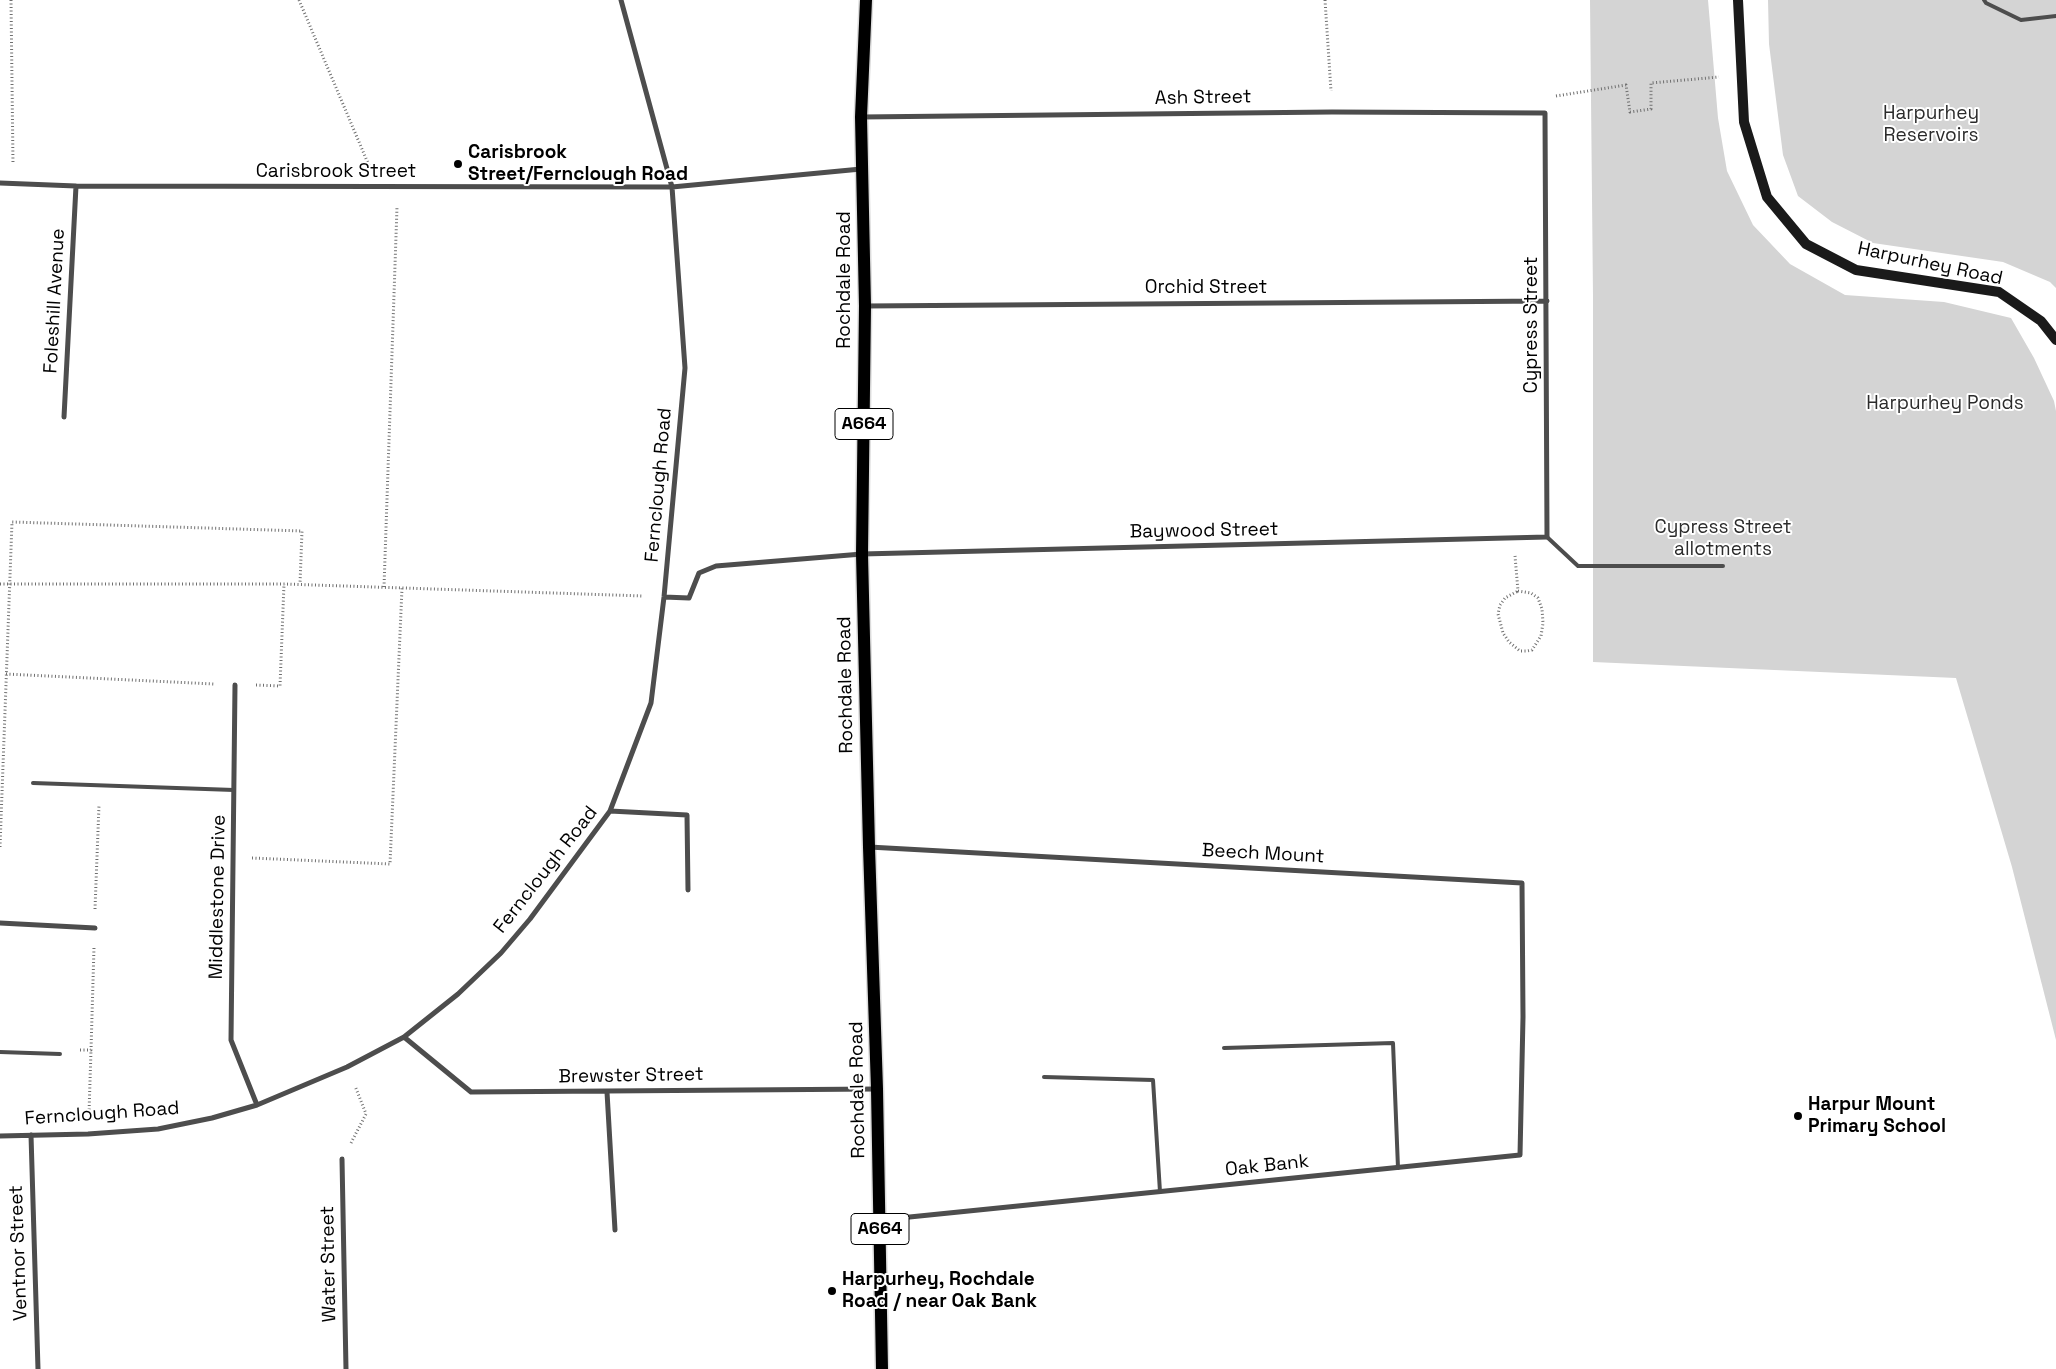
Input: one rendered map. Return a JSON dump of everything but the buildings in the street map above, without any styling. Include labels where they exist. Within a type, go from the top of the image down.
[{"type":"main road","name":"Rochdale Road","points":[[866,0],[861,117],[865,306],[862,554],[877,1088],[882,1369]]},
{"type":"street","name":"Fernclough Road","points":[[0,1136],[88,1134],[158,1129],[212,1118],[257,1106],[347,1067],[404,1037],[458,994],[501,953],[530,919],[610,811],[651,703],[664,597],[685,368],[672,187],[621,0]]},
{"type":"street","name":"Harpurhey Road","points":[[1738,0],[1744,122],[1767,197],[1806,244],[1856,270],[1999,292],[2041,320],[2056,340]]},
{"type":"street","name":"Ash Street","points":[[861,117],[1332,112],[1545,113]]},
{"type":"street","name":"Cypress Street","points":[[1545,113],[1547,537]]},
{"type":"street","name":"Carisbrook Street","points":[[0,183],[76,186],[672,187],[863,168]]},
{"type":"street","name":"Foleshill Avenue","points":[[64,416],[76,186]]},
{"type":"street","name":"Orchid Street","points":[[865,306],[1547,301]]},
{"type":"street","name":"Baywood Street","points":[[664,597],[689,598],[700,573],[716,566],[862,554],[1547,537]]},
{"type":"street","name":"Middlestone Drive","points":[[235,685],[231,1040],[257,1106]]},
{"type":"street","points":[[610,811],[687,815],[688,890]]},
{"type":"street","name":"Beech Mount","points":[[869,847],[1522,883],[1524,1018]]},
{"type":"street","points":[[0,923],[95,928]]},
{"type":"street","name":"Oak Bank","points":[[880,1220],[1520,1156],[1524,1018]]},
{"type":"street","name":"Brewster Street","points":[[404,1037],[471,1092],[877,1088]]},
{"type":"street","points":[[607,1092],[614,1230]]},
{"type":"street","name":"Ventnor Street","points":[[31,1135],[38,1369]]},
{"type":"street","name":"Water Street","points":[[342,1159],[346,1369]]},
{"type":"lane","points":[[1984,0],[1986,3],[2021,20],[2056,16]]},
{"type":"lane","points":[[1547,537],[1578,566],[1724,566]]},
{"type":"lane","points":[[33,783],[234,790]]},
{"type":"lane","points":[[1224,1048],[1394,1043],[1398,1168]]},
{"type":"lane","points":[[0,1052],[60,1054]]},
{"type":"lane","points":[[1044,1077],[1153,1080],[1160,1192]]},
{"type":"path","points":[[12,0],[13,183]]},
{"type":"path","points":[[299,0],[378,187]]},
{"type":"path","points":[[1325,0],[1332,112]]},
{"type":"path","points":[[1545,113],[1556,96],[1626,86],[1630,112],[1651,109],[1651,82],[1742,76]]},
{"type":"path","points":[[384,587],[398,187]]},
{"type":"path","points":[[0,847],[12,522],[302,530],[300,584]]},
{"type":"path","points":[[1513,538],[1518,591]]},
{"type":"path","points":[[0,584],[300,584],[664,597]]},
{"type":"path","points":[[6,674],[280,686],[284,584]]},
{"type":"path","points":[[234,857],[390,864],[402,588]]},
{"type":"path","points":[[1518,591],[1531,593],[1538,598],[1542,609],[1543,623],[1541,636],[1532,650],[1527,651],[1520,651],[1509,642],[1503,632],[1498,614],[1500,605],[1505,598],[1518,591]]},
{"type":"path","points":[[88,1134],[91,1050]]},
{"type":"path","points":[[342,1159],[366,1114],[347,1067]]},
{"type":"green space","name":"Harpurhey Ponds","points":[[1590,0],[1708,0],[1718,118],[1727,171],[1753,225],[1790,264],[1845,295],[1944,302],[2011,318],[2034,358],[2054,401],[2056,411],[2056,1040],[2012,867],[1956,678],[1593,662],[1593,296]]},
{"type":"green space","name":"Harpurhey Reservoirs","points":[[1768,0],[2056,0],[2056,288],[2050,282],[2003,262],[1873,243],[1832,222],[1798,196],[1783,155],[1769,44]]},
{"type":"place","name":"Carisbrook Street/Fernclough Road","points":[[458,164]]},
{"type":"place","name":"Harpur Mount Primary School","points":[[1798,1116]]},
{"type":"place","name":"Harpurhey, Rochdale Road / near Oak Bank","points":[[832,1291]]},
{"type":"park label","name":"Cypress Street allotments","points":[[1723,539]]}]
